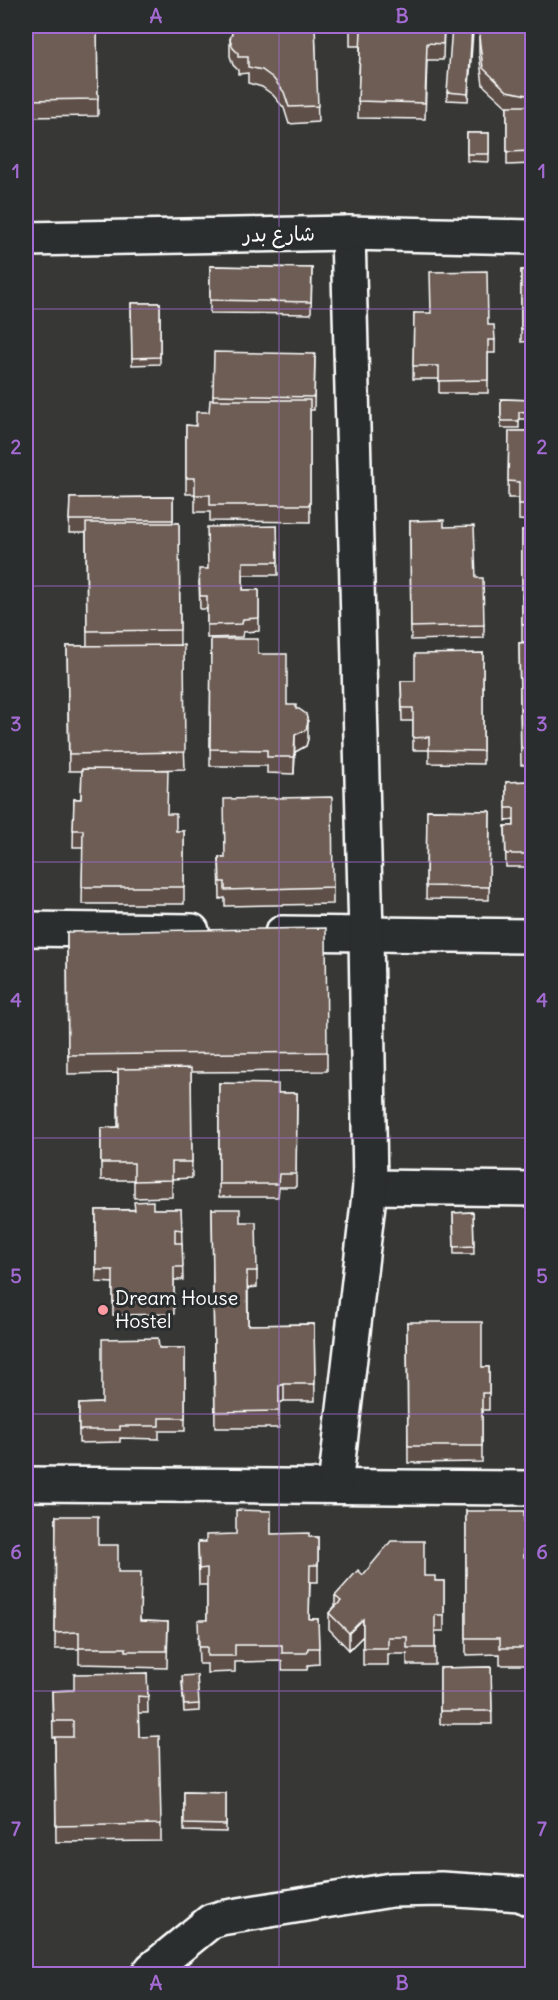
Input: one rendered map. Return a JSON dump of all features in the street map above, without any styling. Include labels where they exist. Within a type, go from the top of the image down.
[{"type":"street","name":"شارع بدر","points":[[26,238],[348,233],[532,237]]},
{"type":"street","points":[[334,1486],[369,1187],[366,934],[348,233]]},
{"type":"street","points":[[26,929],[532,936]]},
{"type":"street","points":[[369,1187],[532,1189]]},
{"type":"street","points":[[26,1484],[532,1488]]},
{"type":"street","points":[[148,1974],[211,1921],[221,1918],[391,1890],[441,1889],[520,1894],[532,1900]]},
{"type":"building","points":[[26,26],[97,26],[98,99],[26,100]]},
{"type":"building","points":[[237,26],[315,26],[318,106],[289,107],[284,92],[273,78],[262,70],[248,67],[248,57],[238,57],[230,39]]},
{"type":"building","points":[[350,26],[444,26],[443,44],[427,43],[425,103],[358,101],[361,30],[350,29]]},
{"type":"building","points":[[452,26],[472,26],[468,94],[447,92]]},
{"type":"building","points":[[481,26],[532,26],[532,96],[507,91],[483,68],[479,37]]},
{"type":"building","points":[[507,106],[532,106],[532,151],[507,152]]},
{"type":"building","points":[[467,133],[489,133],[489,154],[467,154]]},
{"type":"building","points":[[210,266],[312,268],[311,302],[210,300]]},
{"type":"building","points":[[521,270],[532,270],[532,328],[521,329]]},
{"type":"building","points":[[487,271],[488,325],[494,325],[495,340],[488,340],[488,380],[439,381],[439,366],[413,366],[414,313],[431,313],[430,272]]},
{"type":"building","points":[[131,303],[160,303],[160,357],[132,358]]},
{"type":"building","points":[[214,352],[315,354],[314,397],[213,395]]},
{"type":"building","points":[[501,399],[532,400],[532,411],[519,412],[519,421],[501,421]]},
{"type":"building","points":[[210,400],[310,400],[310,505],[210,505],[210,495],[195,495],[195,478],[186,478],[186,425],[196,426],[196,412],[209,412]]},
{"type":"building","points":[[509,431],[532,431],[532,504],[519,504],[519,482],[508,481]]},
{"type":"building","points":[[173,497],[173,520],[69,520],[70,498]]},
{"type":"building","points":[[444,520],[444,527],[474,526],[476,578],[483,578],[484,625],[411,627],[410,521]]},
{"type":"building","points":[[525,521],[532,521],[532,625],[522,625],[522,530],[525,530]]},
{"type":"building","points":[[86,523],[179,523],[180,630],[87,631]]},
{"type":"building","points":[[277,526],[278,562],[243,562],[243,590],[259,590],[259,618],[243,619],[242,624],[207,625],[207,596],[200,596],[199,569],[208,569],[207,527]]},
{"type":"building","points":[[211,639],[258,639],[258,654],[287,654],[287,705],[296,705],[296,709],[306,714],[308,722],[306,730],[295,735],[294,757],[267,757],[267,750],[210,749]]},
{"type":"building","points":[[532,642],[532,748],[521,748],[519,643]]},
{"type":"building","points":[[184,645],[185,752],[69,754],[67,646]]},
{"type":"building","points":[[483,653],[483,751],[429,750],[429,737],[413,738],[413,708],[402,708],[401,681],[415,681],[415,654]]},
{"type":"building","points":[[82,769],[168,770],[167,814],[176,814],[176,831],[184,831],[184,887],[82,887],[83,830],[73,830],[74,799],[81,799]]},
{"type":"building","points":[[532,781],[532,854],[506,854],[505,826],[514,826],[514,808],[506,808],[506,782]]},
{"type":"building","points":[[332,797],[333,887],[225,890],[225,882],[220,882],[219,857],[225,858],[224,799]]},
{"type":"building","points":[[427,810],[490,811],[489,887],[426,886]]},
{"type":"building","points":[[326,928],[327,1052],[68,1055],[67,932]]},
{"type":"building","points":[[191,1068],[192,1162],[172,1162],[172,1180],[134,1181],[134,1163],[101,1163],[101,1128],[119,1127],[118,1069]]},
{"type":"building","points":[[219,1083],[278,1084],[278,1093],[297,1093],[296,1174],[279,1174],[278,1184],[219,1184]]},
{"type":"building","points":[[153,1201],[153,1209],[181,1209],[182,1230],[175,1229],[175,1243],[182,1243],[183,1267],[174,1267],[174,1301],[113,1302],[113,1270],[96,1270],[96,1210],[135,1210],[134,1202]]},
{"type":"building","points":[[212,1209],[240,1209],[240,1222],[256,1222],[257,1271],[247,1271],[248,1325],[314,1324],[315,1384],[279,1386],[279,1411],[215,1412]]},
{"type":"building","points":[[473,1212],[474,1246],[454,1247],[453,1213]]},
{"type":"building","points":[[407,1322],[482,1322],[482,1367],[489,1367],[489,1393],[482,1393],[482,1446],[408,1446]]},
{"type":"building","points":[[158,1338],[159,1348],[185,1348],[185,1418],[159,1418],[159,1426],[120,1426],[120,1430],[79,1430],[79,1404],[102,1403],[102,1339]]},
{"type":"building","points":[[236,1510],[271,1511],[271,1534],[309,1533],[309,1537],[318,1537],[318,1565],[310,1565],[309,1619],[318,1619],[319,1648],[308,1648],[307,1653],[282,1653],[282,1645],[235,1645],[235,1656],[207,1656],[207,1647],[199,1647],[198,1620],[207,1620],[207,1568],[199,1569],[198,1542],[206,1542],[206,1535],[236,1534]]},
{"type":"building","points":[[466,1511],[524,1511],[524,1557],[532,1557],[532,1648],[500,1648],[500,1638],[466,1638]]},
{"type":"building","points":[[56,1516],[98,1516],[98,1545],[118,1545],[118,1572],[141,1572],[140,1621],[168,1622],[167,1651],[79,1648],[79,1632],[55,1633]]},
{"type":"building","points":[[391,1541],[424,1541],[424,1576],[435,1576],[435,1581],[444,1581],[444,1615],[435,1615],[435,1648],[407,1648],[407,1637],[388,1637],[388,1648],[363,1648],[363,1619],[349,1633],[329,1613],[341,1601],[335,1596],[358,1570],[363,1575]]},
{"type":"building","points":[[491,1667],[492,1711],[440,1711],[440,1668]]},
{"type":"building","points":[[147,1673],[148,1697],[138,1696],[139,1737],[159,1736],[161,1824],[56,1826],[55,1737],[73,1737],[73,1721],[53,1721],[52,1691],[74,1690],[74,1674]]},
{"type":"building","points":[[197,1675],[199,1704],[184,1705],[182,1676]]},
{"type":"building","points":[[184,1792],[226,1793],[226,1825],[184,1824]]},
{"type":"place","name":"Dream House Hostel","points":[[103,1310]]}]
